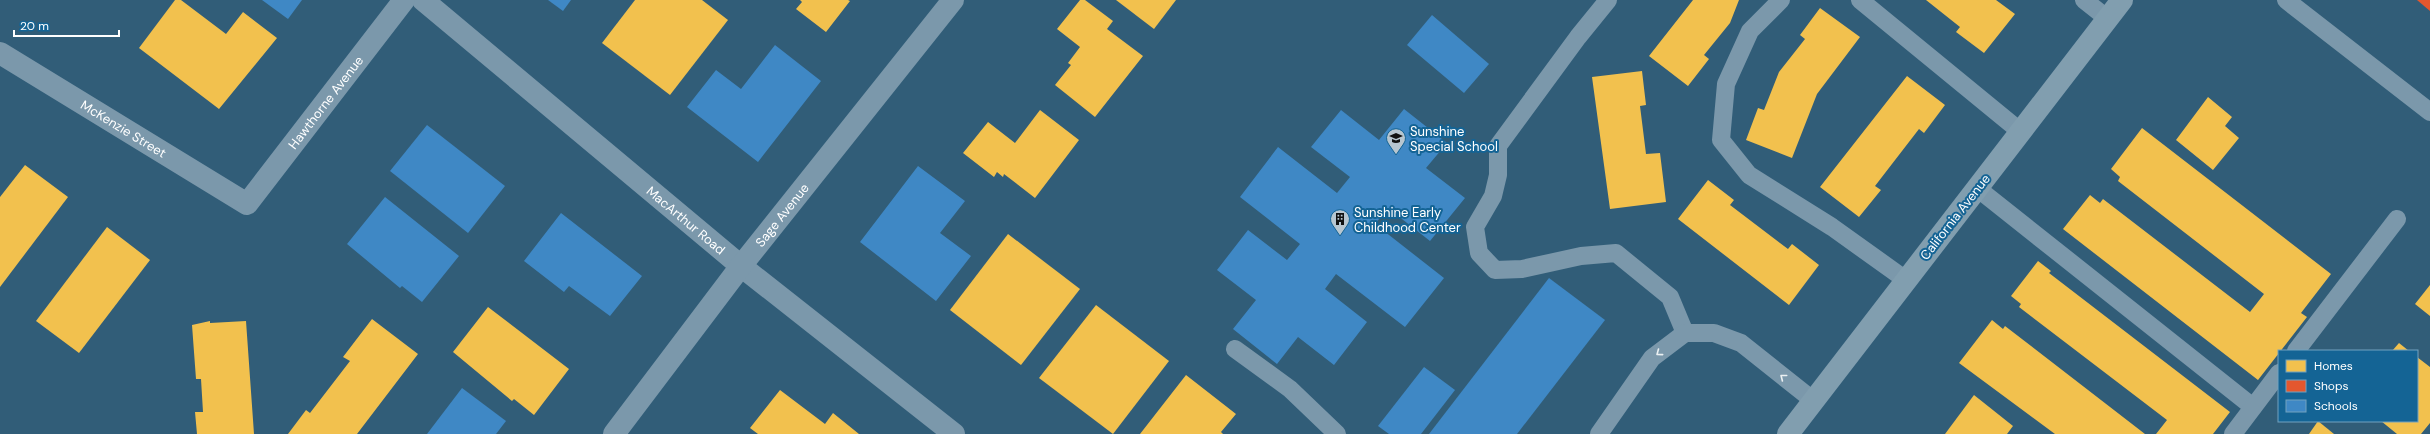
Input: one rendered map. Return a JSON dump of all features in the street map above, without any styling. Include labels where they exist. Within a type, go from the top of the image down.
[{"type":"main road","name":"California Avenue","points":[[1788,434],[2122,0]]},
{"type":"street","name":"Hawthorne Avenue","points":[[247,204],[404,0]]},
{"type":"street","name":"MacArthur Road","points":[[423,0],[741,266],[954,434]]},
{"type":"street","name":"Sage Avenue","points":[[614,434],[741,266],[953,0]]},
{"type":"street","name":"McKenzie Street","points":[[0,53],[247,204]]},
{"type":"lane","points":[[1608,0],[1578,37],[1498,146],[1498,175],[1493,196],[1475,227],[1479,253],[1495,270],[1522,269],[1581,256],[1616,253],[1670,297],[1685,333]]},
{"type":"lane","points":[[1781,0],[1750,31],[1726,84],[1721,140],[1749,175],[1832,227],[1906,280]]},
{"type":"lane","points":[[1860,0],[2021,132]]},
{"type":"lane","points":[[2084,0],[2108,19]]},
{"type":"lane","points":[[2292,2],[2430,112]]},
{"type":"lane","points":[[1977,188],[2253,407]]},
{"type":"lane","points":[[2297,350],[2397,219]]},
{"type":"lane","points":[[1599,434],[1652,358],[1685,333],[1714,333],[1741,343],[1814,401]]},
{"type":"lane","points":[[1235,349],[1290,389],[1337,434]]},
{"type":"lane","points":[[2233,434],[2278,374]]},
{"type":"building: Homes","points":[[175,0],[181,0],[226,34],[243,12],[277,38],[219,109],[139,48]]},
{"type":"building: Homes","points":[[635,0],[702,0],[728,20],[670,95],[602,43]]},
{"type":"building: Homes","points":[[800,0],[850,1],[826,32],[796,9],[802,2]]},
{"type":"building: Homes","points":[[1080,0],[1085,0],[1113,21],[1107,29],[1143,56],[1095,117],[1055,85],[1071,65],[1068,63],[1080,47],[1057,29]]},
{"type":"building: Homes","points":[[1116,0],[1176,0],[1154,29]]},
{"type":"building: Homes","points":[[1693,0],[1739,0],[1730,23],[1704,55],[1709,59],[1688,86],[1649,56]]},
{"type":"building: Homes","points":[[1926,0],[1996,0],[2015,14],[1984,53],[1956,32],[1960,27]]},
{"type":"building: Homes","points":[[1820,8],[1860,37],[1817,94],[1792,158],[1746,140],[1758,108],[1764,110],[1779,72],[1805,39],[1800,35]]},
{"type":"building: Homes","points":[[1642,71],[1646,105],[1640,106],[1646,154],[1660,153],[1666,202],[1610,209],[1592,77]]},
{"type":"building: Homes","points":[[1907,76],[1945,105],[1924,133],[1919,129],[1875,186],[1881,190],[1859,217],[1820,187]]},
{"type":"building: Homes","points":[[2208,97],[2232,117],[2225,126],[2239,138],[2213,170],[2176,140]]},
{"type":"building: Homes","points":[[1040,110],[1079,140],[1035,198],[1004,174],[1003,177],[997,172],[994,177],[963,153],[988,122],[1015,143]]},
{"type":"building: Homes","points":[[2142,128],[2331,274],[2301,313],[2307,317],[2281,350],[2278,350],[2278,354],[2258,380],[2063,229],[2090,195],[2100,203],[2103,199],[2250,312],[2264,294],[2118,181],[2120,177],[2111,169]]},
{"type":"building: Homes","points":[[25,165],[68,197],[0,287],[0,197]]},
{"type":"building: Homes","points":[[1708,180],[1734,200],[1730,205],[1788,249],[1792,244],[1819,265],[1789,305],[1678,219]]},
{"type":"building: Homes","points":[[107,227],[150,260],[79,353],[36,321]]},
{"type":"building: Homes","points":[[1008,234],[1080,289],[1021,365],[950,310]]},
{"type":"building: Homes","points":[[2038,261],[2051,271],[2049,273],[2230,412],[2213,434],[2156,434],[2167,420],[2019,307],[2021,304],[2011,296]]},
{"type":"building: Homes","points":[[2430,285],[2430,316],[2415,304]]},
{"type":"building: Homes","points":[[1096,305],[1169,361],[1113,434],[1039,378]]},
{"type":"building: Homes","points":[[488,307],[569,369],[534,415],[514,399],[512,401],[453,352]]},
{"type":"building: Homes","points":[[372,319],[418,354],[357,434],[288,434],[306,410],[310,413],[350,361],[343,357]]},
{"type":"building: Homes","points":[[1992,320],[2003,329],[2005,326],[2145,434],[2055,434],[1959,363]]},
{"type":"building: Homes","points":[[210,321],[210,323],[246,321],[254,434],[197,434],[195,412],[203,412],[201,379],[196,379],[192,325]]},
{"type":"building: Homes","points":[[2399,343],[2408,350],[2393,350]]},
{"type":"building: Homes","points":[[2418,358],[2430,367],[2430,423],[2421,434],[2397,434],[2382,422],[2418,422]]},
{"type":"building: Homes","points":[[1186,375],[1236,414],[1221,432],[1223,434],[1140,434]]},
{"type":"building: Homes","points":[[780,390],[825,424],[833,413],[859,434],[758,434],[750,428]]},
{"type":"building: Homes","points":[[1974,395],[2013,426],[2007,434],[1945,434]]},
{"type":"building: Homes","points":[[2317,422],[2319,422],[2334,434],[2309,434]]},
{"type":"building: Shops","points":[[2417,0],[2430,0],[2430,11]]},
{"type":"building: Schools","points":[[262,0],[302,0],[288,19]]},
{"type":"building: Schools","points":[[548,0],[571,0],[563,11]]},
{"type":"building: Schools","points":[[1432,15],[1489,64],[1464,93],[1407,45]]},
{"type":"building: Schools","points":[[775,45],[821,81],[758,162],[687,107],[716,70],[741,89]]},
{"type":"building: Schools","name":"Sunshine Early Childhood Center","points":[[1404,109],[1447,143],[1426,168],[1465,198],[1430,241],[1388,208],[1375,224],[1444,278],[1405,327],[1336,274],[1325,289],[1367,322],[1334,365],[1298,337],[1277,364],[1233,329],[1256,300],[1217,270],[1248,230],[1287,260],[1300,244],[1240,197],[1278,147],[1337,193],[1350,177],[1311,147],[1341,110],[1379,140]]},
{"type":"building: Schools","points":[[427,125],[505,186],[468,233],[390,171]]},
{"type":"building: Schools","points":[[918,166],[965,201],[940,233],[971,256],[936,301],[860,242]]},
{"type":"building: Schools","points":[[385,197],[459,256],[422,302],[402,286],[400,288],[347,244]]},
{"type":"building: Schools","points":[[561,213],[642,276],[610,316],[569,286],[564,292],[524,261]]},
{"type":"building: Schools","points":[[1549,278],[1605,320],[1517,434],[1429,434]]},
{"type":"building: Schools","points":[[1424,367],[1455,390],[1421,434],[1389,434],[1378,426]]},
{"type":"building: Schools","points":[[462,388],[506,421],[496,434],[427,434]]},
{"type":"place","name":"Sunshine Special School","points":[[1396,155]]},
{"type":"place","name":"Sunshine Early Childhood Center","points":[[1340,236]]}]
